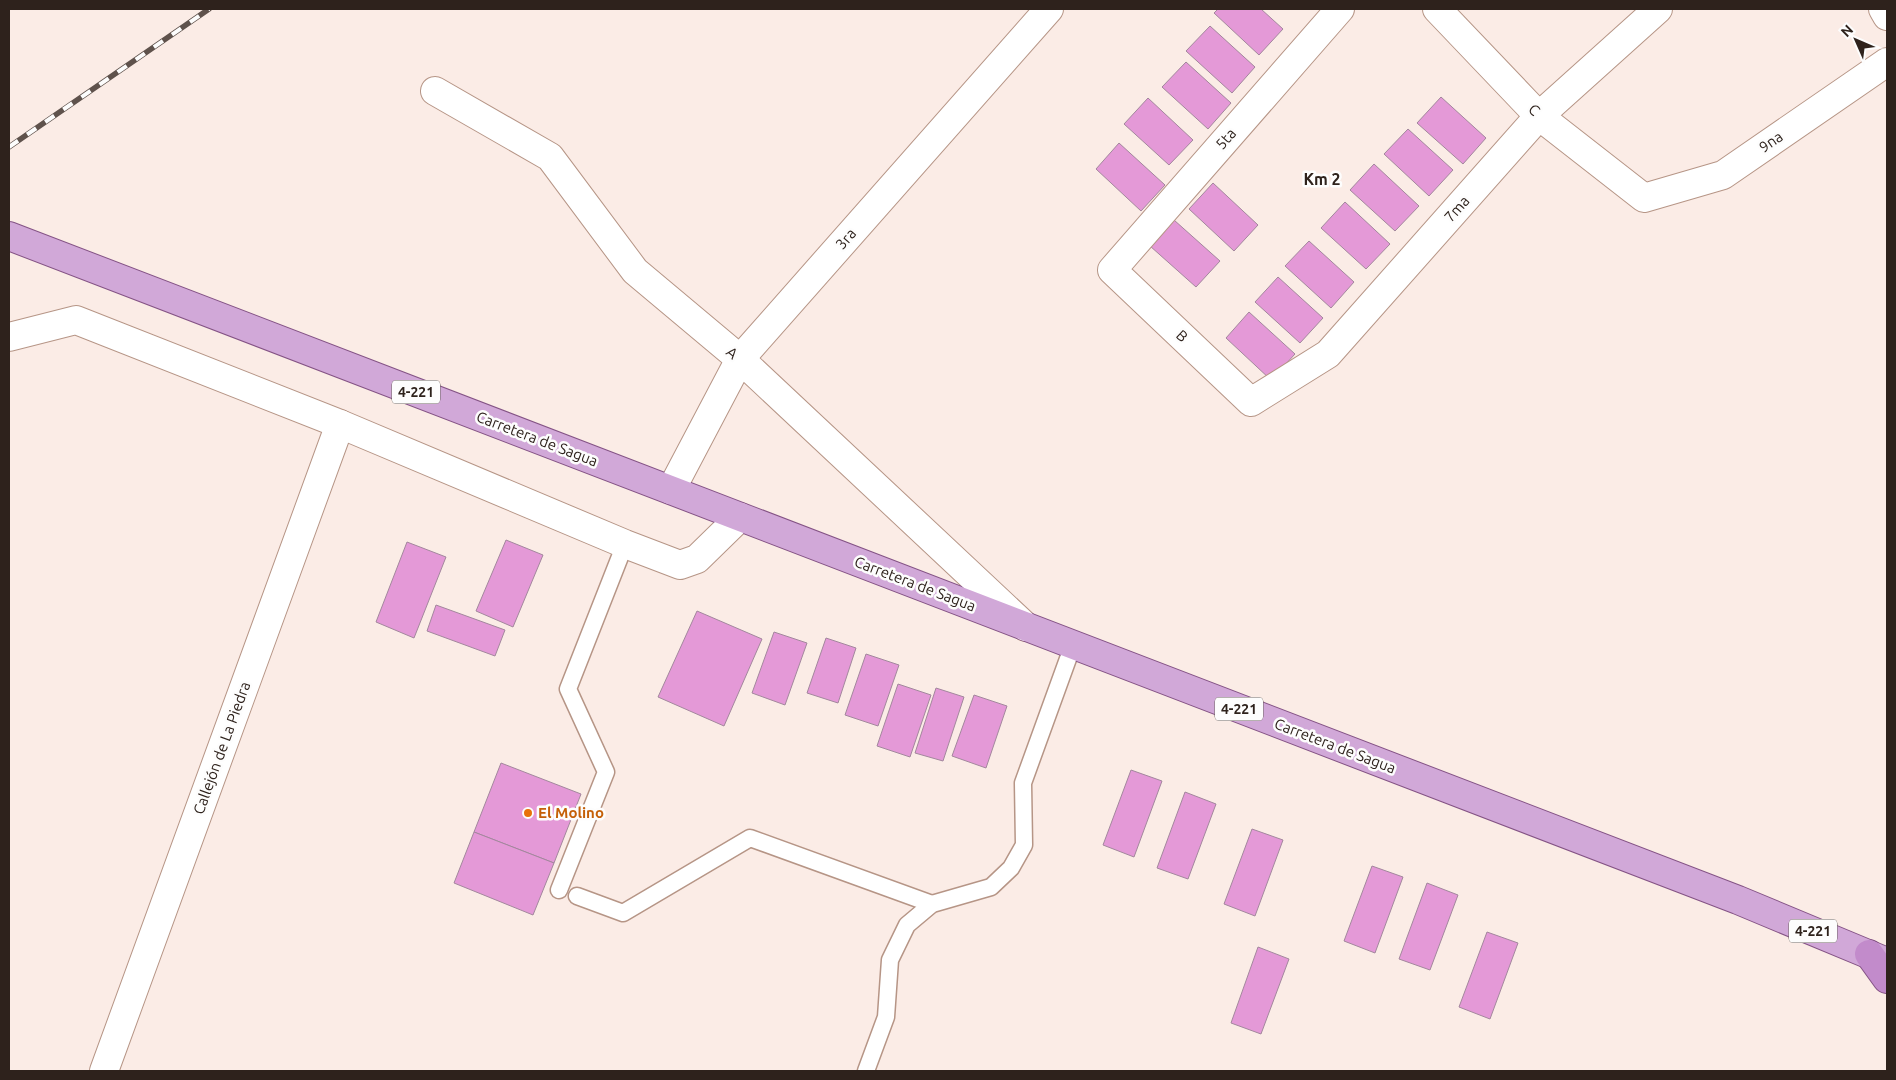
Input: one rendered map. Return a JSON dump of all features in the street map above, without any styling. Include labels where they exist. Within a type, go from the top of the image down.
[{"type":"highway","points":[[1881,952],[1887,979]]},
{"type":"main road","name":"Carretera de Sagua","points":[[9,236],[1738,900],[1881,952]]},
{"type":"street","name":"3ra","points":[[670,490],[740,359],[1049,9]]},
{"type":"street","name":"5ta","points":[[1112,270],[1340,9]]},
{"type":"street","name":"C","points":[[1437,9],[1539,116],[1644,198]]},
{"type":"street","name":"7ma","points":[[1251,402],[1328,354],[1539,116],[1658,9]]},
{"type":"street","points":[[1883,9],[1887,16]]},
{"type":"street","name":"9na","points":[[1644,198],[1723,175],[1887,62]]},
{"type":"street","name":"A","points":[[435,91],[550,157],[635,271],[740,359],[1026,627]]},
{"type":"street","name":"B","points":[[1112,270],[1251,402]]},
{"type":"street","points":[[12,339],[76,320],[340,424],[680,566],[697,559],[740,517]]},
{"type":"street","name":"Callejón de La Piedra","points":[[104,1071],[340,424]]},
{"type":"lane","points":[[559,890],[606,772],[568,689],[625,544]]},
{"type":"lane","points":[[866,1071],[886,1017],[890,960],[907,925],[932,904],[991,887],[1011,868],[1024,845],[1023,783],[1073,645]]},
{"type":"lane","points":[[577,896],[623,913],[750,838],[932,904]]},
{"type":"building","points":[[1218,9],[1261,9],[1283,29],[1259,55],[1214,13]]},
{"type":"building","points":[[1210,26],[1255,67],[1232,93],[1186,51]]},
{"type":"building","points":[[1186,62],[1231,103],[1208,129],[1162,87]]},
{"type":"building","points":[[1441,97],[1486,138],[1463,164],[1417,123]]},
{"type":"building","points":[[1148,98],[1193,140],[1169,165],[1124,124]]},
{"type":"building","points":[[1408,129],[1453,170],[1429,196],[1384,154]]},
{"type":"building","points":[[1119,143],[1165,185],[1141,211],[1096,169]]},
{"type":"building","points":[[1374,164],[1419,206],[1395,231],[1350,190]]},
{"type":"building","points":[[1213,183],[1258,225],[1234,251],[1189,209]]},
{"type":"building","points":[[1345,202],[1390,244],[1366,269],[1321,228]]},
{"type":"building","points":[[1174,220],[1220,261],[1196,287],[1150,246]]},
{"type":"building","points":[[1309,241],[1354,282],[1331,308],[1285,266]]},
{"type":"building","points":[[1278,277],[1323,318],[1300,343],[1255,302]]},
{"type":"building","points":[[1249,312],[1295,354],[1271,380],[1226,338]]},
{"type":"building","points":[[506,540],[543,555],[513,627],[476,611]]},
{"type":"building","points":[[407,542],[446,557],[414,638],[376,622]]},
{"type":"building","points":[[436,605],[505,630],[495,656],[427,631]]},
{"type":"building","points":[[697,611],[762,639],[724,726],[658,697]]},
{"type":"building","points":[[774,632],[807,643],[785,705],[752,693]]},
{"type":"building","points":[[826,638],[856,648],[838,703],[807,693]]},
{"type":"building","points":[[866,654],[899,665],[878,726],[845,715]]},
{"type":"building","points":[[898,684],[931,695],[910,757],[877,746]]},
{"type":"building","points":[[936,688],[964,697],[943,761],[915,753]]},
{"type":"building","points":[[974,695],[1007,706],[986,768],[952,756]]},
{"type":"building","name":"El Molino","points":[[501,763],[581,794],[554,863],[474,832]]},
{"type":"building","points":[[1131,770],[1162,781],[1134,857],[1103,845]]},
{"type":"building","points":[[1185,792],[1216,804],[1188,879],[1157,868]]},
{"type":"building","points":[[1252,829],[1283,840],[1255,916],[1224,904]]},
{"type":"building","points":[[474,832],[554,863],[533,915],[454,883]]},
{"type":"building","points":[[1372,866],[1403,877],[1375,953],[1344,941]]},
{"type":"building","points":[[1427,883],[1458,895],[1430,970],[1399,959]]},
{"type":"building","points":[[1487,932],[1518,943],[1490,1019],[1459,1007]]},
{"type":"building","points":[[1258,947],[1289,959],[1261,1034],[1231,1023]]},
{"type":"railway","points":[[9,147],[209,9]]},
{"type":"place","name":"El Molino","points":[[528,813]]},
{"type":"district","name":"Km 2","points":[[1322,179]]}]
